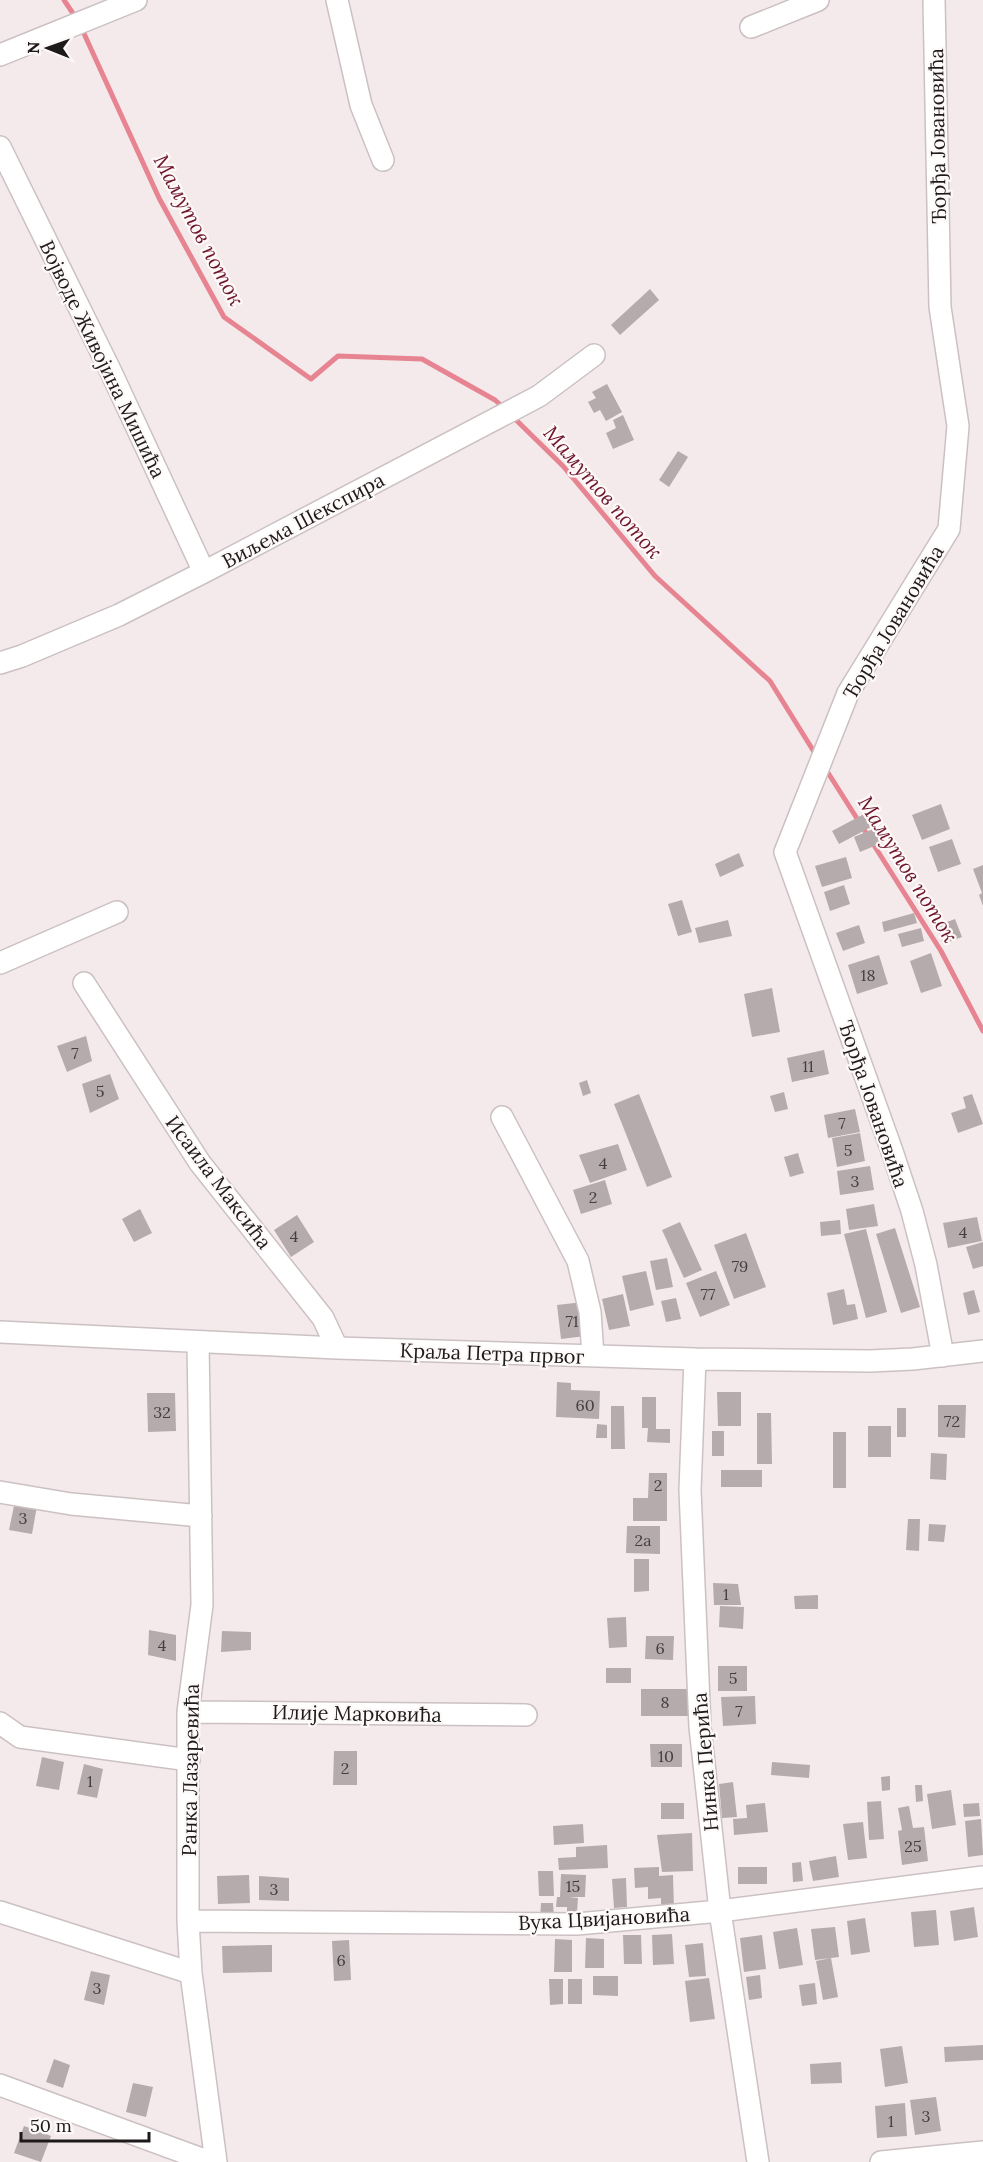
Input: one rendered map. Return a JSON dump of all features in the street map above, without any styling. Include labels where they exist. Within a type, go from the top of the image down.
[{"type":"street","points":[[0,55],[136,0]]},
{"type":"street","points":[[337,0],[361,105],[383,160]]},
{"type":"street","points":[[751,27],[818,0]]},
{"type":"street","name":"Ђорђа Јовановића","points":[[934,0],[940,307],[958,426],[949,529],[848,693],[784,852],[908,1201],[926,1265],[943,1356]]},
{"type":"street","name":"Војводе Живојина Мишића","points":[[0,147],[111,372],[204,572]]},
{"type":"street","name":"Виљема Шекспира","points":[[0,663],[119,615],[204,572],[539,396],[594,355]]},
{"type":"street","points":[[0,963],[117,912]]},
{"type":"street","name":"Исаила Максића","points":[[84,983],[200,1163],[323,1318],[337,1348]]},
{"type":"street","points":[[501,1117],[578,1261],[590,1312],[593,1356]]},
{"type":"street","name":"Краља Петра првог","points":[[0,1332],[337,1348],[837,1362],[943,1356],[983,1351]]},
{"type":"street","name":"Ранка Лазаревића","points":[[198,1342],[202,1605],[188,1712],[188,1921],[191,1973],[216,2162]]},
{"type":"street","name":"Нинка Перића","points":[[696,1359],[690,1490],[699,1704],[720,1911],[758,2162]]},
{"type":"street","points":[[0,1492],[71,1504],[201,1515]]},
{"type":"street","name":"Илије Марковића","points":[[188,1712],[526,1715]]},
{"type":"street","points":[[0,1723],[20,1737],[189,1760]]},
{"type":"street","name":"Вука Цвијановића","points":[[188,1921],[577,1924],[720,1911],[983,1877]]},
{"type":"street","points":[[0,1912],[191,1973]]},
{"type":"street","points":[[0,2085],[210,2162]]},
{"type":"street","points":[[881,2162],[983,2152]]},
{"type":"building","points":[[650,289],[659,300],[620,335],[611,325]]},
{"type":"building","points":[[607,384],[622,412],[606,421],[600,410],[594,413],[588,402],[596,398],[592,392]]},
{"type":"building","points":[[623,415],[634,440],[613,449],[606,433],[616,428],[613,420]]},
{"type":"building","points":[[678,451],[688,457],[669,487],[659,480]]},
{"type":"building","points":[[941,804],[950,829],[922,840],[912,815]]},
{"type":"building","points":[[864,814],[871,827],[839,844],[832,831]]},
{"type":"building","points":[[878,827],[884,842],[860,852],[854,837]]},
{"type":"building","points":[[952,839],[961,864],[938,872],[929,847]]},
{"type":"building","points":[[739,853],[744,866],[720,877],[715,864]]},
{"type":"building","points":[[846,857],[852,878],[822,887],[815,866]]},
{"type":"building","points":[[983,865],[983,906],[979,895],[982,893],[973,869]]},
{"type":"building","points":[[844,885],[850,904],[830,911],[824,892]]},
{"type":"building","points":[[682,900],[692,932],[678,936],[668,904]]},
{"type":"building","points":[[914,913],[917,923],[884,932],[882,922]]},
{"type":"building","points":[[955,919],[962,937],[943,944],[936,926]]},
{"type":"building","points":[[728,920],[732,936],[699,943],[695,928]]},
{"type":"building","points":[[859,925],[865,943],[843,951],[836,933]]},
{"type":"building","points":[[921,928],[924,941],[902,947],[898,934]]},
{"type":"building","points":[[931,953],[942,986],[921,993],[910,961]]},
{"type":"building","points":[[879,955],[888,984],[857,994],[848,965]]},
{"type":"building","points":[[772,988],[780,1032],[752,1037],[744,994]]},
{"type":"building","points":[[86,1036],[92,1061],[67,1072],[57,1046]]},
{"type":"building","points":[[824,1050],[829,1074],[792,1082],[787,1058]]},
{"type":"building","points":[[110,1074],[119,1099],[90,1113],[82,1084]]},
{"type":"building","points":[[587,1080],[591,1093],[583,1096],[579,1083]]},
{"type":"building","points":[[784,1092],[788,1109],[775,1112],[770,1096]]},
{"type":"building","points":[[639,1094],[672,1177],[647,1187],[614,1104]]},
{"type":"building","points":[[972,1094],[983,1124],[958,1133],[951,1113],[966,1108],[963,1097]]},
{"type":"building","points":[[855,1109],[860,1132],[828,1138],[824,1115]]},
{"type":"building","points":[[860,1133],[865,1161],[837,1167],[832,1138]]},
{"type":"building","points":[[618,1144],[627,1170],[590,1183],[579,1155]]},
{"type":"building","points":[[798,1153],[804,1173],[790,1177],[784,1157]]},
{"type":"building","points":[[870,1166],[874,1190],[840,1195],[837,1171]]},
{"type":"building","points":[[605,1180],[612,1204],[581,1214],[573,1190]]},
{"type":"building","points":[[874,1204],[878,1226],[849,1230],[846,1209]]},
{"type":"building","points":[[140,1209],[152,1233],[134,1242],[122,1219]]},
{"type":"building","points":[[297,1215],[314,1242],[291,1257],[274,1230]]},
{"type":"building","points":[[977,1217],[982,1241],[948,1248],[943,1223]]},
{"type":"building","points":[[840,1220],[841,1234],[821,1236],[820,1222]]},
{"type":"building","points":[[680,1222],[702,1270],[684,1278],[662,1230]]},
{"type":"building","points":[[895,1228],[920,1307],[901,1313],[876,1234]]},
{"type":"building","points":[[866,1229],[887,1312],[866,1318],[844,1234]]},
{"type":"building","points":[[746,1233],[766,1287],[734,1299],[714,1245]]},
{"type":"building","points":[[983,1242],[983,1266],[973,1269],[966,1247]]},
{"type":"building","points":[[667,1258],[673,1287],[656,1290],[650,1261]]},
{"type":"building","points":[[646,1271],[654,1305],[630,1311],[622,1276]]},
{"type":"building","points":[[716,1271],[730,1305],[700,1317],[686,1283]]},
{"type":"building","points":[[844,1289],[847,1305],[855,1304],[858,1319],[833,1325],[827,1293]]},
{"type":"building","points":[[974,1290],[980,1312],[968,1315],[963,1293]]},
{"type":"building","points":[[623,1294],[630,1326],[609,1330],[602,1299]]},
{"type":"building","points":[[676,1298],[681,1319],[666,1322],[661,1301]]},
{"type":"building","points":[[583,1302],[586,1336],[561,1339],[557,1305]]},
{"type":"building","points":[[557,1382],[571,1383],[571,1390],[600,1391],[599,1419],[556,1417]]},
{"type":"building","points":[[717,1392],[741,1392],[741,1426],[718,1426]]},
{"type":"building","points":[[147,1393],[175,1393],[176,1431],[148,1432]]},
{"type":"building","points":[[642,1397],[656,1397],[656,1429],[670,1429],[670,1443],[647,1442],[648,1428],[642,1428]]},
{"type":"building","points":[[938,1405],[966,1405],[965,1438],[938,1437]]},
{"type":"building","points":[[611,1406],[624,1406],[625,1449],[611,1449]]},
{"type":"building","points":[[897,1408],[906,1408],[906,1437],[897,1437]]},
{"type":"building","points":[[757,1413],[771,1413],[772,1464],[757,1464]]},
{"type":"building","points":[[597,1424],[607,1425],[607,1438],[596,1438]]},
{"type":"building","points":[[868,1426],[891,1426],[891,1457],[868,1457]]},
{"type":"building","points":[[712,1431],[724,1431],[724,1456],[712,1456]]},
{"type":"building","points":[[833,1432],[846,1432],[846,1488],[833,1488]]},
{"type":"building","points":[[931,1453],[947,1454],[946,1480],[930,1479]]},
{"type":"building","points":[[721,1470],[762,1470],[762,1487],[721,1487]]},
{"type":"building","points":[[649,1473],[667,1473],[667,1521],[633,1521],[633,1498],[648,1498]]},
{"type":"building","points":[[15,1501],[37,1506],[32,1534],[9,1530]]},
{"type":"building","points":[[908,1519],[920,1519],[919,1551],[906,1550]]},
{"type":"building","points":[[929,1524],[946,1525],[944,1542],[928,1541]]},
{"type":"building","points":[[627,1526],[660,1526],[660,1554],[626,1553]]},
{"type":"building","points":[[634,1559],[649,1559],[649,1591],[634,1592]]},
{"type":"building","points":[[713,1583],[738,1584],[741,1605],[714,1605]]},
{"type":"building","points":[[818,1595],[818,1609],[795,1609],[794,1596]]},
{"type":"building","points":[[720,1606],[744,1607],[743,1629],[719,1627]]},
{"type":"building","points":[[626,1617],[627,1647],[609,1648],[607,1618]]},
{"type":"building","points":[[149,1630],[176,1635],[176,1661],[148,1655]]},
{"type":"building","points":[[222,1631],[251,1632],[251,1650],[221,1652]]},
{"type":"building","points":[[646,1636],[674,1636],[673,1660],[645,1659]]},
{"type":"building","points":[[718,1666],[747,1666],[747,1691],[718,1691]]},
{"type":"building","points":[[606,1668],[631,1668],[631,1683],[606,1683]]},
{"type":"building","points":[[641,1689],[688,1689],[688,1716],[641,1716]]},
{"type":"building","points":[[755,1696],[756,1724],[723,1726],[721,1697]]},
{"type":"building","points":[[650,1744],[682,1744],[682,1767],[651,1767]]},
{"type":"building","points":[[334,1751],[357,1751],[357,1785],[333,1785]]},
{"type":"building","points":[[42,1757],[64,1762],[59,1790],[36,1786]]},
{"type":"building","points":[[772,1762],[810,1765],[809,1778],[771,1775]]},
{"type":"building","points":[[84,1764],[103,1769],[97,1798],[77,1794]]},
{"type":"building","points":[[890,1776],[890,1790],[882,1791],[881,1777]]},
{"type":"building","points":[[733,1782],[737,1817],[722,1818],[719,1784]]},
{"type":"building","points":[[915,1785],[922,1785],[923,1801],[916,1802]]},
{"type":"building","points":[[951,1790],[956,1825],[932,1829],[927,1794]]},
{"type":"building","points":[[881,1801],[884,1839],[869,1840],[867,1802]]},
{"type":"building","points":[[661,1803],[684,1803],[684,1819],[661,1819]]},
{"type":"building","points":[[765,1803],[768,1832],[734,1835],[733,1819],[747,1818],[746,1805]]},
{"type":"building","points":[[979,1803],[980,1816],[964,1817],[963,1804]]},
{"type":"building","points":[[909,1806],[913,1828],[924,1827],[928,1861],[902,1865],[898,1831],[902,1830],[898,1808]]},
{"type":"building","points":[[981,1819],[983,1855],[968,1857],[965,1821]]},
{"type":"building","points":[[863,1822],[867,1858],[848,1860],[843,1824]]},
{"type":"building","points":[[583,1824],[584,1843],[554,1845],[553,1826]]},
{"type":"building","points":[[692,1833],[693,1871],[662,1872],[657,1835]]},
{"type":"building","points":[[607,1845],[608,1868],[559,1870],[558,1858],[576,1857],[576,1847]]},
{"type":"building","points":[[836,1856],[839,1877],[813,1881],[809,1861]]},
{"type":"building","points":[[801,1862],[803,1881],[793,1882],[792,1863]]},
{"type":"building","points":[[659,1867],[659,1876],[673,1875],[674,1909],[661,1910],[661,1898],[648,1899],[648,1887],[635,1888],[634,1868]]},
{"type":"building","points":[[738,1867],[767,1867],[767,1884],[738,1884]]},
{"type":"building","points":[[538,1871],[553,1871],[554,1896],[539,1896]]},
{"type":"building","points":[[561,1874],[586,1875],[585,1897],[569,1897],[578,1898],[577,1913],[567,1913],[567,1907],[556,1907],[557,1897],[560,1897]]},
{"type":"building","points":[[249,1875],[250,1903],[218,1904],[217,1876]]},
{"type":"building","points":[[259,1876],[289,1878],[289,1901],[259,1900]]},
{"type":"building","points":[[626,1878],[627,1907],[614,1908],[612,1879]]},
{"type":"building","points":[[541,1903],[553,1903],[554,1918],[540,1918]]},
{"type":"building","points":[[974,1907],[978,1937],[954,1941],[950,1911]]},
{"type":"building","points":[[936,1910],[939,1945],[914,1947],[911,1912]]},
{"type":"building","points":[[865,1918],[870,1952],[851,1955],[847,1921]]},
{"type":"building","points":[[835,1927],[839,1957],[815,1960],[811,1929]]},
{"type":"building","points":[[797,1928],[803,1965],[779,1969],[773,1932]]},
{"type":"building","points":[[672,1934],[674,1964],[653,1965],[652,1935]]},
{"type":"building","points":[[623,1935],[641,1935],[642,1964],[624,1964]]},
{"type":"building","points":[[762,1935],[766,1969],[744,1972],[740,1938]]},
{"type":"building","points":[[586,1938],[604,1939],[604,1968],[585,1968]]},
{"type":"building","points":[[555,1939],[572,1940],[572,1972],[554,1972]]},
{"type":"building","points":[[349,1940],[351,1980],[334,1981],[332,1941]]},
{"type":"building","points":[[703,1943],[706,1976],[689,1977],[685,1945]]},
{"type":"building","points":[[272,1945],[272,1972],[223,1973],[222,1946]]},
{"type":"building","points":[[831,1958],[838,1997],[823,2000],[816,1961]]},
{"type":"building","points":[[91,1971],[110,1975],[104,2005],[84,2000]]},
{"type":"building","points":[[760,1975],[762,1998],[749,2000],[746,1977]]},
{"type":"building","points":[[593,1976],[618,1976],[618,1996],[593,1995]]},
{"type":"building","points":[[709,1978],[715,2019],[690,2022],[685,1981]]},
{"type":"building","points":[[549,1979],[563,1979],[563,2004],[550,2005]]},
{"type":"building","points":[[568,1979],[582,1979],[582,2004],[568,2004]]},
{"type":"building","points":[[815,1983],[817,2004],[802,2006],[799,1985]]},
{"type":"building","points":[[983,2045],[983,2060],[945,2062],[944,2047]]},
{"type":"building","points":[[902,2046],[908,2083],[885,2087],[880,2049]]},
{"type":"building","points":[[54,2059],[70,2065],[63,2088],[46,2082]]},
{"type":"building","points":[[841,2062],[842,2083],[811,2084],[810,2064]]},
{"type":"building","points":[[133,2083],[153,2087],[146,2117],[126,2112]]},
{"type":"building","points":[[936,2097],[941,2131],[915,2135],[910,2100]]},
{"type":"building","points":[[905,2103],[907,2136],[877,2138],[875,2106]]},
{"type":"building","points":[[24,2126],[51,2136],[41,2162],[14,2153]]},
{"type":"waterway","name":"Мамутов поток","points":[[64,0],[76,18]]},
{"type":"waterway","name":"Мамутов поток","points":[[81,27],[159,198],[224,317],[311,379],[338,356],[422,359],[495,400],[505,409]]},
{"type":"waterway","name":"Мамутов поток","points":[[511,415],[563,466],[655,576],[770,681],[816,755]]},
{"type":"waterway","name":"Мамутов поток","points":[[825,768],[941,951],[983,1031]]}]
